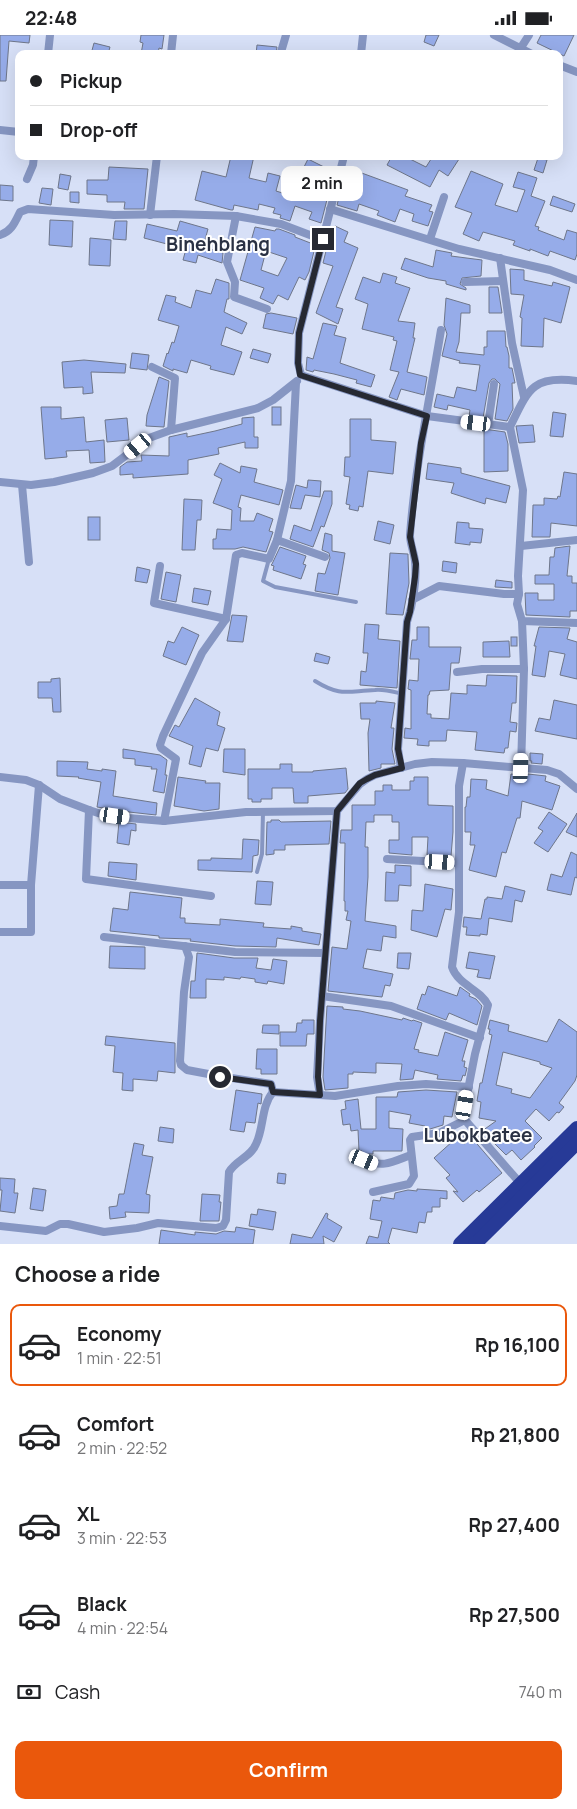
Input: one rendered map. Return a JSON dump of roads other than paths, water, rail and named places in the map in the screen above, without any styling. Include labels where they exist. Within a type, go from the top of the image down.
[{"type":"highway","points":[[460,1244],[577,1128]]},
{"type":"highway","points":[[475,1244],[577,1143]]},
{"type":"street","points":[[48,50],[50,35]]},
{"type":"street","points":[[171,50],[173,35]]},
{"type":"street","points":[[282,50],[286,35]]},
{"type":"street","points":[[361,50],[363,35]]},
{"type":"street","points":[[494,35],[520,49],[529,35]]},
{"type":"street","points":[[563,67],[577,73]]},
{"type":"street","points":[[0,130],[15,132]]},
{"type":"street","points":[[27,179],[34,160]]},
{"type":"street","points":[[150,215],[157,160]]},
{"type":"street","points":[[164,821],[176,759],[163,751],[160,745],[202,653],[226,619],[236,555],[242,553],[269,559],[277,540],[291,481],[296,383],[300,375],[298,363],[299,333],[343,160]]},
{"type":"street","points":[[430,239],[444,197]]},
{"type":"street","points":[[0,235],[6,233],[12,227],[20,212],[28,209],[114,215],[236,216],[281,224],[323,239]]},
{"type":"street","points":[[330,209],[459,249],[550,270],[577,280]]},
{"type":"street","points":[[236,216],[227,261],[235,282],[234,297],[267,309]]},
{"type":"street","points":[[500,258],[512,343],[524,397]]},
{"type":"street","points":[[464,282],[503,281]]},
{"type":"street","points":[[402,768],[398,749],[407,622],[412,600],[416,564],[410,537],[421,443],[441,330]]},
{"type":"street","points":[[152,367],[175,378],[171,430]]},
{"type":"street","points":[[300,375],[427,416],[510,427]]},
{"type":"street","points":[[521,768],[524,669],[522,621],[517,604],[523,490],[510,427],[524,397],[534,385],[553,380],[577,381]]},
{"type":"street","points":[[0,482],[31,485],[92,473],[112,466],[149,438],[171,430],[258,407],[273,400],[296,383]]},
{"type":"street","points":[[488,425],[494,383]]},
{"type":"street","points":[[22,485],[30,562]]},
{"type":"street","points":[[277,540],[325,557]]},
{"type":"street","points":[[520,546],[577,540]]},
{"type":"street","points":[[160,566],[154,603],[226,619]]},
{"type":"street","points":[[412,600],[439,586],[519,594]]},
{"type":"street","points":[[522,621],[577,623]]},
{"type":"street","points":[[457,672],[482,669],[524,669]]},
{"type":"street","points":[[320,1095],[318,1077],[322,996],[337,811],[360,783],[375,775],[432,762],[463,763],[553,772],[559,774],[577,789]]},
{"type":"street","points":[[463,763],[459,785],[458,917],[452,967],[455,975],[483,998],[488,1005],[468,1087],[465,1120],[520,1183]]},
{"type":"street","points":[[0,777],[19,779],[38,785],[60,799],[89,810],[119,817],[164,821],[246,811],[337,811]]},
{"type":"street","points":[[0,932],[31,932],[31,885],[38,785]]},
{"type":"street","points":[[89,810],[86,879],[211,896]]},
{"type":"street","points":[[387,859],[458,863]]},
{"type":"street","points":[[0,885],[31,885]]},
{"type":"street","points":[[104,937],[235,952],[325,953]]},
{"type":"street","points":[[0,1226],[46,1231],[60,1224],[68,1224],[104,1232],[137,1229],[158,1223],[216,1228],[223,1226],[226,1220],[229,1172],[237,1162],[248,1155],[256,1146],[266,1103],[273,1092],[271,1084],[187,1070],[182,1065],[180,1061],[184,993],[189,957],[185,946]]},
{"type":"street","points":[[322,996],[391,1006],[480,1038]]},
{"type":"street","points":[[273,1092],[346,1095],[398,1086],[426,1084],[468,1087]]},
{"type":"street","points":[[373,1192],[409,1184],[414,1176],[410,1140],[412,1137],[439,1133],[465,1120]]},
{"type":"street","points":[[364,1160],[382,1164],[411,1155]]},
{"type":"lane","points":[[269,559],[263,581],[266,583],[275,587],[356,602]]},
{"type":"lane","points":[[315,681],[328,689],[340,693],[356,693],[378,689],[403,694]]},
{"type":"lane","points":[[257,872],[262,854],[263,812]]},
{"type":"district","name":"Binehblang","points":[[218,244]]},
{"type":"district","name":"Lubokbatee","points":[[478,1135]]}]
